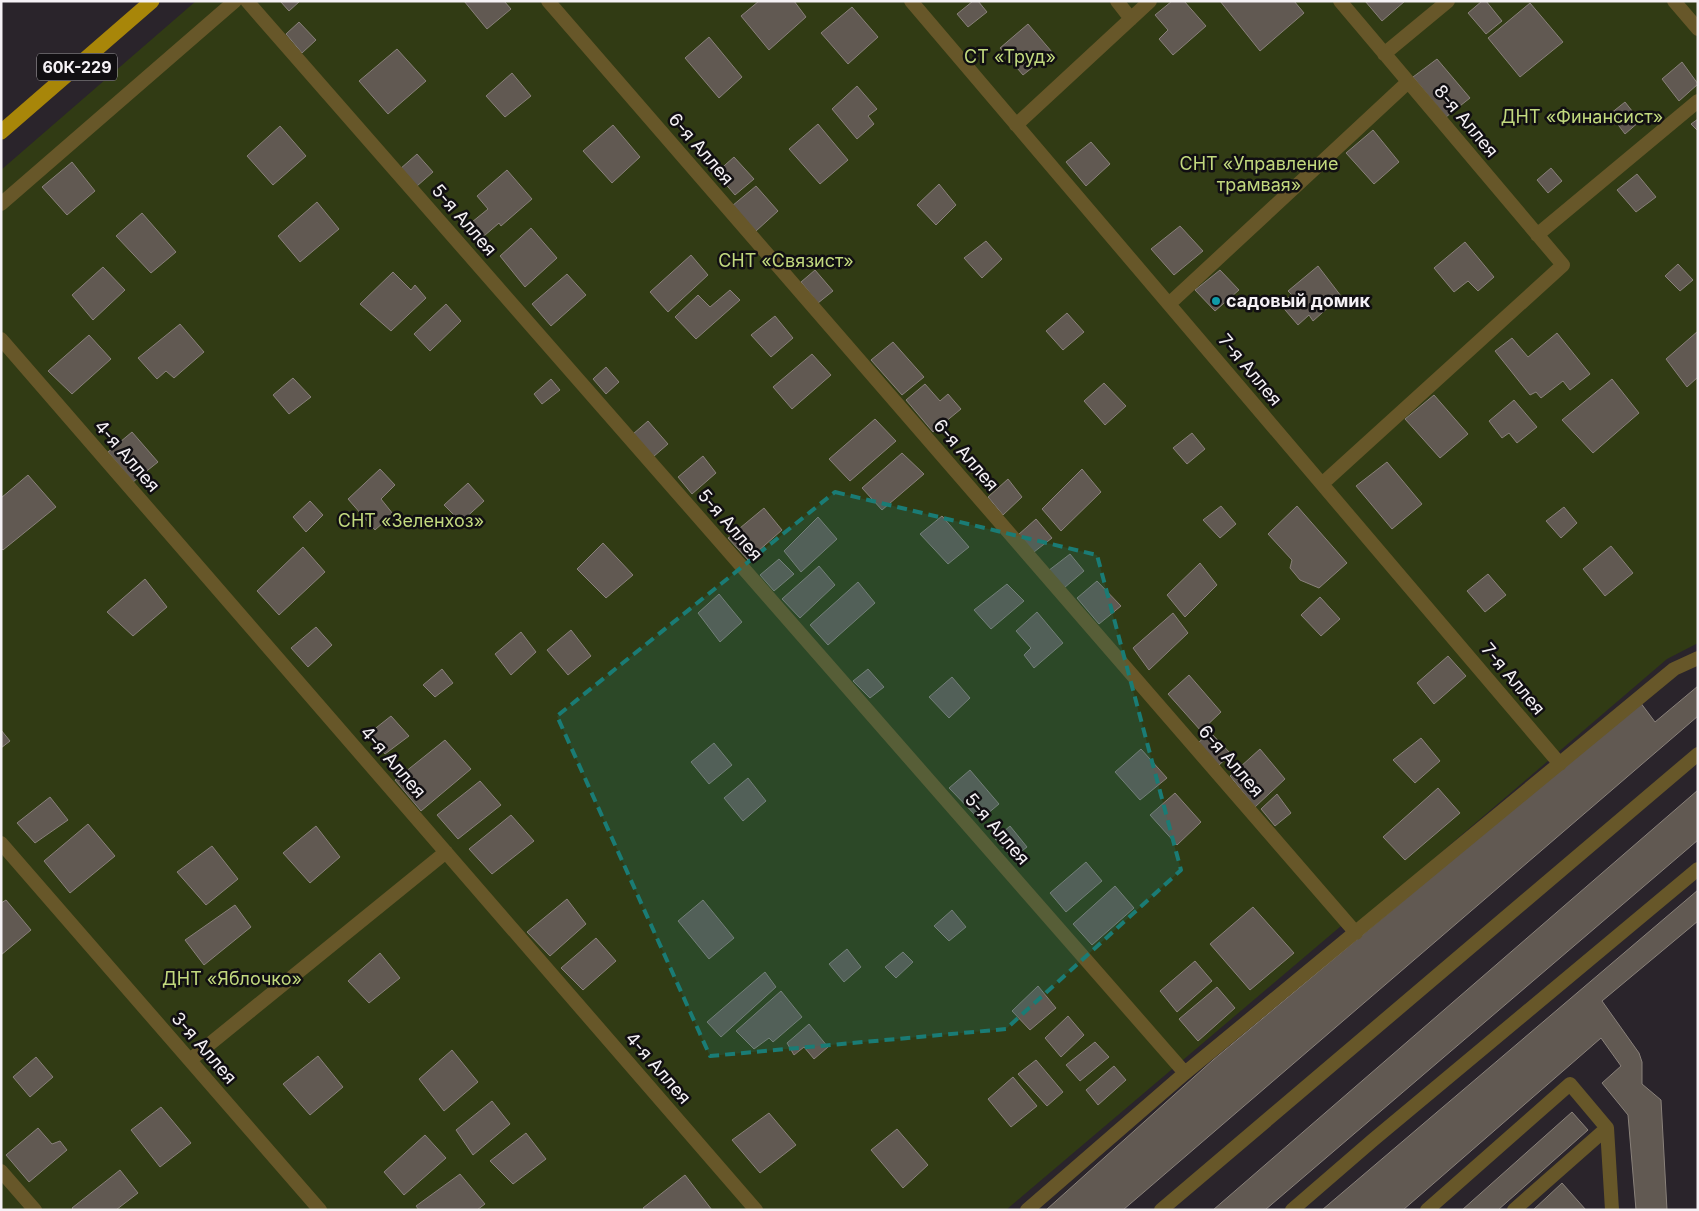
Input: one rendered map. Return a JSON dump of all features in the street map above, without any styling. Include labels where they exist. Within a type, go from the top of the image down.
[{"type":"main road","name":"60К-229","points":[[1,132],[152,1]]},
{"type":"lane","points":[[1,204],[235,1]]},
{"type":"lane","name":"5-я Аллея","points":[[247,1],[1185,1073]]},
{"type":"lane","name":"6-я Аллея","points":[[548,1],[1356,933]]},
{"type":"lane","name":"7-я Аллея","points":[[911,1],[1560,764]]},
{"type":"lane","points":[[1117,1],[1131,19]]},
{"type":"lane","points":[[1016,125],[1150,1]]},
{"type":"lane","name":"8-я Аллея","points":[[1322,484],[1563,265],[1340,1]]},
{"type":"lane","points":[[1384,54],[1448,1]]},
{"type":"lane","points":[[1674,1],[1698,29]]},
{"type":"lane","points":[[1169,304],[1408,82]]},
{"type":"lane","points":[[1537,235],[1698,101]]},
{"type":"lane","name":"4-я Аллея","points":[[1,339],[756,1210]]},
{"type":"lane","points":[[1026,1210],[1185,1073],[1674,669],[1698,658]]},
{"type":"lane","points":[[1161,1210],[1698,754]]},
{"type":"lane","name":"3-я Аллея","points":[[1,843],[320,1210]]},
{"type":"lane","points":[[190,1060],[446,852]]},
{"type":"lane","points":[[1292,1210],[1373,1140],[1698,869]]},
{"type":"lane","points":[[1427,1210],[1570,1084],[1608,1128],[1612,1210]]},
{"type":"lane","points":[[1514,1210],[1608,1128]]},
{"type":"lane","points":[[1,1170],[35,1210]]},
{"type":"highlighted area","points":[[835,492],[1097,555],[1181,870],[1006,1029],[710,1056],[557,716]]},
{"type":"green space","points":[[196,1],[1698,1],[1698,643],[1667,659],[1347,933],[1341,926],[1006,1210],[1,1210],[1,170]]},
{"type":"building","points":[[280,1],[300,1],[289,11]]},
{"type":"building","points":[[464,1],[504,1],[511,9],[487,29]]},
{"type":"building","points":[[759,1],[794,1],[806,17],[769,50],[741,16]]},
{"type":"building","points":[[973,1],[978,1],[987,12],[968,27],[957,14]]},
{"type":"building","points":[[1172,1],[1184,1],[1206,26],[1173,55],[1159,39],[1168,30],[1155,15]]},
{"type":"building","points":[[1220,1],[1294,1],[1304,13],[1260,51]]},
{"type":"building","points":[[1365,1],[1405,1],[1382,21]]},
{"type":"building","points":[[1482,1],[1486,1],[1502,21],[1486,34],[1468,13]]},
{"type":"building","points":[[1530,3],[1563,42],[1520,77],[1488,38]]},
{"type":"building","points":[[852,7],[878,37],[848,64],[821,33]]},
{"type":"building","points":[[299,22],[316,40],[302,53],[286,34]]},
{"type":"building","points":[[1028,24],[1052,52],[1023,75],[1000,48]]},
{"type":"building","points":[[709,37],[742,77],[719,98],[685,58]]},
{"type":"building","points":[[397,49],[426,81],[388,114],[359,81]]},
{"type":"building","points":[[1437,59],[1470,98],[1446,117],[1413,77]]},
{"type":"building","points":[[1682,62],[1698,84],[1679,101],[1662,79]]},
{"type":"building","points":[[512,73],[531,96],[505,117],[486,96]]},
{"type":"building","points":[[857,86],[877,109],[868,116],[874,124],[857,139],[832,109]]},
{"type":"building","points":[[1625,102],[1640,121],[1625,134],[1610,114]]},
{"type":"building","points":[[1698,119],[1698,131],[1691,124]]},
{"type":"building","points":[[818,124],[848,160],[820,184],[789,149]]},
{"type":"building","points":[[613,125],[640,157],[612,183],[583,151]]},
{"type":"building","points":[[280,126],[306,156],[273,185],[247,156]]},
{"type":"building","points":[[1373,130],[1399,162],[1374,184],[1346,153]]},
{"type":"building","points":[[1091,142],[1110,164],[1086,186],[1066,162]]},
{"type":"building","points":[[417,154],[433,172],[417,186],[400,169]]},
{"type":"building","points":[[734,157],[754,179],[735,195],[716,173]]},
{"type":"building","points":[[72,162],[95,191],[67,215],[42,187]]},
{"type":"building","points":[[1551,168],[1562,181],[1548,193],[1537,180]]},
{"type":"building","points":[[507,170],[532,199],[501,226],[499,223],[484,236],[472,222],[488,209],[477,196]]},
{"type":"building","points":[[1637,174],[1656,197],[1636,212],[1617,190]]},
{"type":"building","points":[[939,184],[956,205],[936,225],[917,205]]},
{"type":"building","points":[[756,186],[778,211],[756,231],[732,206]]},
{"type":"building","points":[[317,202],[339,229],[300,262],[278,236]]},
{"type":"building","points":[[142,213],[176,252],[151,273],[116,236]]},
{"type":"building","points":[[1180,226],[1203,251],[1174,275],[1151,249]]},
{"type":"building","points":[[531,228],[557,258],[525,287],[500,256]]},
{"type":"building","points":[[986,241],[1002,259],[982,278],[964,258]]},
{"type":"building","points":[[1465,242],[1494,277],[1478,291],[1468,281],[1454,292],[1434,268]]},
{"type":"building","points":[[691,255],[708,275],[668,312],[650,292]]},
{"type":"building","points":[[1678,264],[1693,280],[1680,291],[1665,276]]},
{"type":"building","points":[[1318,266],[1341,296],[1313,321],[1309,315],[1298,325],[1280,304],[1292,295],[1288,291]]},
{"type":"building","points":[[103,267],[125,290],[93,320],[72,295]]},
{"type":"building","points":[[815,270],[833,291],[818,303],[801,282]]},
{"type":"building","name":"садовый домик","points":[[1220,270],[1239,290],[1215,311],[1195,290]]},
{"type":"building","points":[[393,272],[411,290],[415,285],[426,298],[391,331],[360,304]]},
{"type":"building","points":[[567,274],[586,295],[551,326],[532,304]]},
{"type":"building","points":[[730,290],[740,300],[696,339],[675,317],[698,295],[710,307]]},
{"type":"building","points":[[446,304],[461,321],[430,351],[414,334]]},
{"type":"building","points":[[1067,313],[1084,332],[1063,350],[1046,331]]},
{"type":"building","points":[[775,316],[793,338],[771,357],[751,335]]},
{"type":"building","points":[[180,324],[204,352],[174,378],[166,371],[157,379],[138,358]]},
{"type":"building","points":[[1698,331],[1698,377],[1687,387],[1666,359]]},
{"type":"building","points":[[1557,333],[1590,374],[1570,390],[1563,381],[1541,398],[1536,392],[1530,395],[1495,351],[1512,338],[1528,357]]},
{"type":"building","points":[[89,335],[111,359],[72,394],[48,371]]},
{"type":"building","points":[[893,342],[924,377],[902,395],[871,360]]},
{"type":"building","points":[[812,354],[831,375],[792,409],[773,387]]},
{"type":"building","points":[[606,367],[619,382],[606,394],[593,379]]},
{"type":"building","points":[[293,378],[311,397],[289,414],[273,395]]},
{"type":"building","points":[[551,379],[560,390],[542,404],[534,394]]},
{"type":"building","points":[[1612,379],[1639,413],[1593,453],[1562,420]]},
{"type":"building","points":[[1104,383],[1126,406],[1105,425],[1084,401]]},
{"type":"building","points":[[925,384],[940,401],[948,394],[961,409],[933,432],[906,400]]},
{"type":"building","points":[[1434,395],[1468,434],[1440,458],[1405,419]]},
{"type":"building","points":[[1514,400],[1537,427],[1517,443],[1509,433],[1502,438],[1489,421]]},
{"type":"building","points":[[875,419],[896,441],[850,481],[829,459]]},
{"type":"building","points":[[648,421],[668,444],[653,457],[633,434]]},
{"type":"building","points":[[132,432],[158,462],[133,482],[108,452]]},
{"type":"building","points":[[1192,433],[1205,449],[1187,464],[1173,448]]},
{"type":"building","points":[[902,453],[924,474],[882,510],[862,488]]},
{"type":"building","points":[[703,456],[716,473],[692,494],[678,477]]},
{"type":"building","points":[[1387,462],[1422,504],[1392,529],[1356,486]]},
{"type":"building","points":[[380,469],[395,485],[381,499],[393,514],[375,530],[348,499]]},
{"type":"building","points":[[1082,469],[1101,492],[1061,531],[1042,509]]},
{"type":"building","points":[[28,475],[56,507],[3,550],[1,548],[1,498]]},
{"type":"building","points":[[1008,479],[1022,497],[1003,515],[988,497]]},
{"type":"building","points":[[468,483],[484,501],[461,522],[444,505]]},
{"type":"building","points":[[310,501],[323,515],[306,532],[293,517]]},
{"type":"building","points":[[1221,506],[1236,524],[1220,538],[1203,520]]},
{"type":"building","points":[[1297,506],[1347,563],[1319,588],[1300,580],[1290,568],[1292,560],[1268,534]]},
{"type":"building","points":[[1564,507],[1577,523],[1561,538],[1546,521]]},
{"type":"building","points":[[764,508],[782,530],[748,560],[728,538]]},
{"type":"building","points":[[942,516],[969,547],[948,564],[920,534]]},
{"type":"building","points":[[818,517],[837,539],[801,572],[784,551]]},
{"type":"building","points":[[1036,519],[1052,538],[1034,552],[1018,535]]},
{"type":"building","points":[[603,543],[633,575],[606,598],[577,569]]},
{"type":"building","points":[[1611,546],[1633,573],[1605,596],[1583,569]]},
{"type":"building","points":[[303,547],[325,572],[279,615],[257,591]]},
{"type":"building","points":[[1070,554],[1084,571],[1064,588],[1048,571]]},
{"type":"building","points":[[779,559],[794,574],[774,591],[760,575]]},
{"type":"building","points":[[1200,563],[1217,585],[1185,617],[1167,595]]},
{"type":"building","points":[[819,566],[835,585],[800,618],[782,599]]},
{"type":"building","points":[[1488,574],[1506,595],[1485,612],[1467,591]]},
{"type":"building","points":[[145,579],[167,607],[133,636],[107,612]]},
{"type":"building","points":[[1097,581],[1121,606],[1099,624],[1077,598]]},
{"type":"building","points":[[858,582],[875,603],[828,645],[810,625]]},
{"type":"building","points":[[1007,584],[1024,601],[991,629],[974,610]]},
{"type":"building","points":[[719,594],[742,622],[720,642],[698,613]]},
{"type":"building","points":[[1320,597],[1340,619],[1321,636],[1301,615]]},
{"type":"building","points":[[1037,612],[1063,643],[1034,668],[1024,655],[1031,648],[1016,631]]},
{"type":"building","points":[[1173,613],[1188,633],[1149,670],[1133,648]]},
{"type":"building","points":[[316,627],[332,645],[308,667],[291,648]]},
{"type":"building","points":[[571,630],[591,656],[568,675],[547,650]]},
{"type":"building","points":[[521,632],[536,652],[511,675],[495,654]]},
{"type":"building","points":[[1448,656],[1466,676],[1434,704],[1417,683]]},
{"type":"building","points":[[442,669],[453,683],[435,697],[423,685]]},
{"type":"building","points":[[868,669],[884,687],[870,698],[853,681]]},
{"type":"building","points":[[1189,675],[1221,712],[1201,731],[1168,694]]},
{"type":"building","points":[[952,677],[970,698],[949,718],[929,697]]},
{"type":"building","points":[[1698,686],[1698,716],[1123,1210],[1046,1210],[1213,1060],[1640,702],[1655,722]]},
{"type":"building","points":[[391,716],[409,736],[385,754],[367,735]]},
{"type":"building","points":[[1,730],[10,741],[1,748]]},
{"type":"building","points":[[1210,732],[1231,754],[1218,766],[1198,743]]},
{"type":"building","points":[[1421,738],[1440,761],[1415,783],[1393,760]]},
{"type":"building","points":[[445,740],[471,769],[421,811],[395,780]]},
{"type":"building","points":[[714,743],[732,765],[709,784],[691,762]]},
{"type":"building","points":[[1141,749],[1167,778],[1140,800],[1115,772]]},
{"type":"building","points":[[1260,749],[1285,779],[1255,807],[1230,776]]},
{"type":"building","points":[[970,770],[999,804],[980,820],[949,788]]},
{"type":"building","points":[[748,778],[766,801],[743,821],[724,798]]},
{"type":"building","points":[[480,781],[501,805],[458,839],[437,815]]},
{"type":"building","points":[[1438,788],[1460,813],[1405,860],[1383,837]]},
{"type":"building","points":[[1698,790],[1698,840],[1265,1210],[1213,1210]]},
{"type":"building","points":[[1175,793],[1201,822],[1177,845],[1150,815]]},
{"type":"building","points":[[1277,794],[1291,813],[1275,826],[1261,809]]},
{"type":"building","points":[[50,797],[68,820],[35,843],[17,823]]},
{"type":"building","points":[[511,815],[534,841],[492,874],[469,849]]},
{"type":"building","points":[[88,824],[115,856],[70,893],[44,861]]},
{"type":"building","points":[[316,826],[340,857],[310,883],[283,853]]},
{"type":"building","points":[[1010,826],[1027,847],[1013,858],[995,839]]},
{"type":"building","points":[[212,846],[238,879],[206,905],[177,872]]},
{"type":"building","points":[[1086,862],[1102,881],[1066,912],[1050,893]]},
{"type":"building","points":[[1115,886],[1134,908],[1092,945],[1073,924]]},
{"type":"building","points":[[1698,890],[1698,921],[1602,1001],[1639,1053],[1642,1062],[1642,1084],[1661,1100],[1667,1210],[1636,1210],[1628,1115],[1602,1083],[1621,1066],[1601,1038],[1403,1210],[1322,1210]]},
{"type":"building","points":[[567,899],[586,924],[550,956],[527,932]]},
{"type":"building","points":[[6,900],[31,930],[1,955],[1,903]]},
{"type":"building","points":[[703,900],[734,938],[709,959],[678,921]]},
{"type":"building","points":[[235,905],[251,927],[204,965],[185,940]]},
{"type":"building","points":[[1253,907],[1294,953],[1250,990],[1210,944]]},
{"type":"building","points":[[952,910],[966,927],[949,941],[934,926]]},
{"type":"building","points":[[596,938],[616,961],[583,990],[561,968]]},
{"type":"building","points":[[847,949],[861,967],[844,982],[829,964]]},
{"type":"building","points":[[903,952],[913,962],[896,978],[885,967]]},
{"type":"building","points":[[380,953],[400,978],[369,1003],[348,981]]},
{"type":"building","points":[[1195,961],[1212,981],[1177,1012],[1160,991]]},
{"type":"building","points":[[765,972],[776,987],[721,1037],[707,1022]]},
{"type":"building","points":[[1038,986],[1056,1008],[1030,1030],[1012,1011]]},
{"type":"building","points":[[1217,987],[1235,1008],[1198,1041],[1179,1019]]},
{"type":"building","points":[[781,991],[802,1017],[773,1042],[769,1038],[754,1049],[736,1031]]},
{"type":"building","points":[[1068,1016],[1084,1035],[1061,1057],[1045,1038]]},
{"type":"building","points":[[809,1024],[828,1047],[814,1059],[804,1047],[794,1055],[787,1043]]},
{"type":"building","points":[[1095,1042],[1109,1057],[1080,1081],[1066,1065]]},
{"type":"building","points":[[452,1050],[478,1082],[444,1111],[419,1079]]},
{"type":"building","points":[[318,1056],[343,1087],[310,1115],[283,1084]]},
{"type":"building","points":[[36,1057],[53,1077],[30,1097],[13,1077]]},
{"type":"building","points":[[1036,1060],[1063,1092],[1047,1106],[1018,1074]]},
{"type":"building","points":[[1114,1066],[1126,1080],[1098,1105],[1086,1090]]},
{"type":"building","points":[[1013,1077],[1037,1106],[1011,1127],[988,1099]]},
{"type":"building","points":[[492,1101],[510,1124],[473,1155],[456,1130]]},
{"type":"building","points":[[161,1107],[191,1143],[160,1167],[131,1130]]},
{"type":"building","points":[[1572,1112],[1588,1130],[1498,1210],[1462,1210]]},
{"type":"building","points":[[769,1113],[796,1145],[760,1173],[732,1140]]},
{"type":"building","points":[[38,1128],[52,1144],[60,1141],[67,1150],[29,1182],[6,1155]]},
{"type":"building","points":[[897,1129],[928,1165],[903,1188],[871,1150]]},
{"type":"building","points":[[526,1133],[546,1159],[513,1184],[490,1161]]},
{"type":"building","points":[[425,1135],[446,1158],[404,1195],[384,1172]]},
{"type":"building","points":[[120,1170],[138,1193],[116,1210],[74,1210],[72,1208]]},
{"type":"building","points":[[460,1174],[485,1204],[477,1210],[419,1210],[416,1206]]},
{"type":"building","points":[[685,1175],[712,1210],[645,1210],[643,1208]]},
{"type":"building","points":[[1562,1183],[1586,1210],[1533,1210]]},
{"type":"place","name":"садовый домик","points":[[1216,301]]},
{"type":"park label","name":"СТ «Труд»","points":[[1010,57]]},
{"type":"park label","name":"ДНТ «Финансист»","points":[[1582,117]]},
{"type":"park label","name":"СНТ «Управление трамвая»","points":[[1259,174]]},
{"type":"park label","name":"СНТ «Связист»","points":[[786,261]]},
{"type":"park label","name":"СНТ «Зеленхоз»","points":[[411,521]]},
{"type":"park label","name":"ДНТ «Яблочко»","points":[[232,979]]}]
